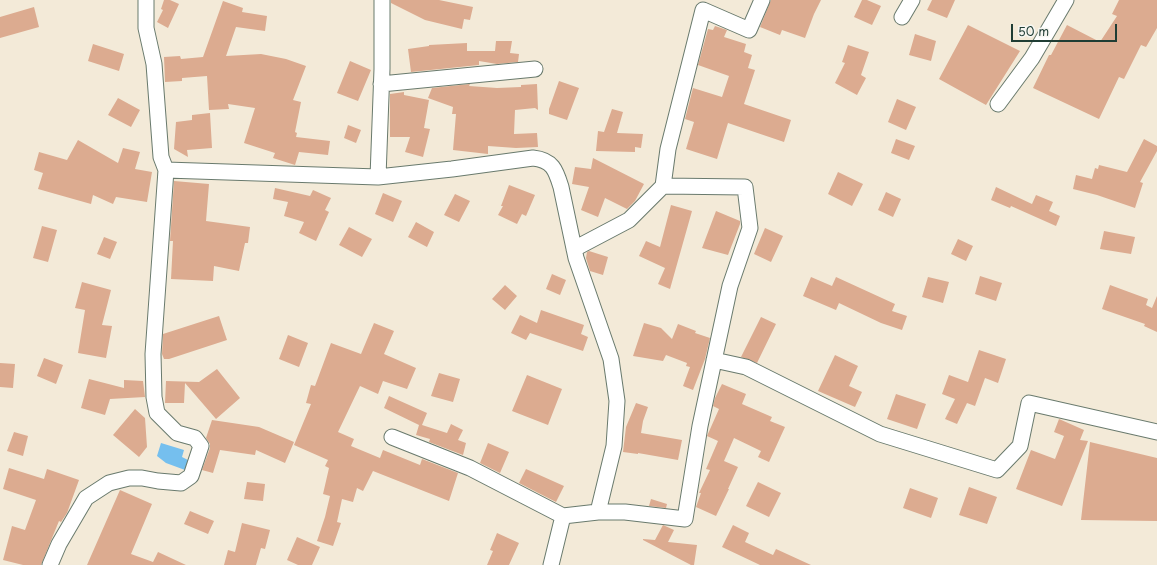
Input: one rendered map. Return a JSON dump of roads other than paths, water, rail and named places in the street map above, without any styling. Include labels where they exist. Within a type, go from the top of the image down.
[{"type":"street","points":[[50,565],[59,544],[86,498],[108,483],[129,478],[142,478],[181,483],[191,476],[200,452],[201,446],[195,438],[177,433],[158,413],[154,397],[153,354],[166,170],[161,157],[154,64],[146,28],[146,0]]},
{"type":"street","points":[[378,177],[382,0]]},
{"type":"street","points":[[574,249],[629,220],[663,186],[668,149],[703,10],[749,30],[762,0]]},
{"type":"street","points":[[902,17],[912,0]]},
{"type":"street","points":[[998,104],[1032,58],[1066,0]]},
{"type":"street","points":[[381,84],[535,69]]},
{"type":"street","points":[[166,170],[378,177],[533,158],[542,159],[552,165],[558,176],[574,249],[611,359],[617,401],[614,446],[598,512]]},
{"type":"street","points":[[392,437],[470,468],[563,516],[598,512],[625,512],[685,519],[700,426],[730,286],[750,228],[745,187],[663,186]]},
{"type":"street","points":[[714,360],[746,367],[880,434],[997,470],[1020,446],[1029,403],[1157,432]]},
{"type":"street","points":[[551,565],[563,516]]},
{"type":"water","points":[[161,443],[184,450],[182,457],[188,460],[185,470],[166,463],[157,456]]}]
